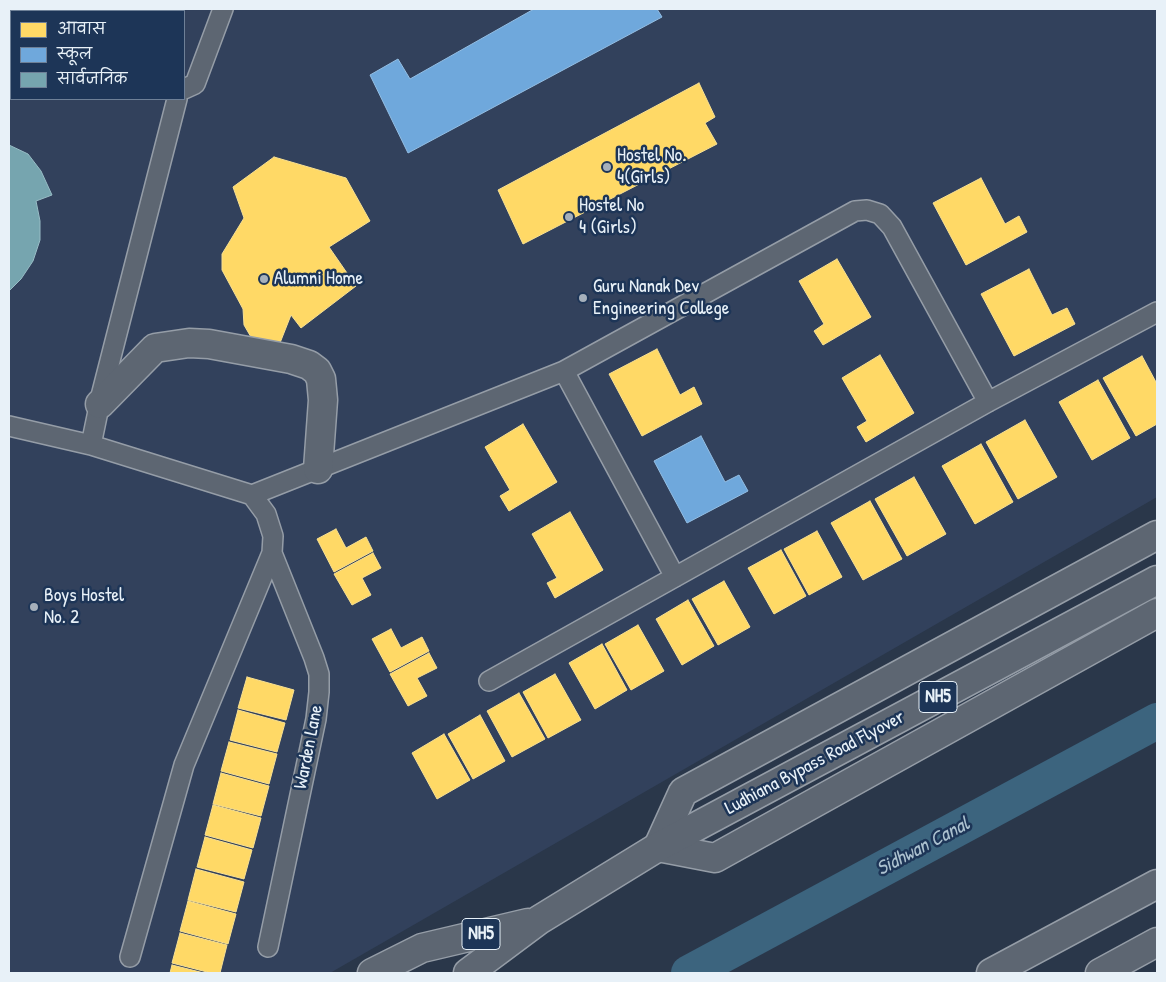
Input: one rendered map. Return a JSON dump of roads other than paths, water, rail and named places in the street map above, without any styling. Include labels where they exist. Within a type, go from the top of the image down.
[{"type":"main road","points":[[100,404],[155,348],[189,343],[209,344],[291,359],[309,365],[317,371],[321,379],[323,400],[318,469]]},
{"type":"main road","points":[[1157,535],[683,792],[658,847],[715,858],[1157,613]]},
{"type":"main road","name":"Ludhiana Bypass Road Flyover","points":[[658,847],[1157,580]]},
{"type":"main road","name":"NH5","points":[[468,973],[539,920],[658,847]]},
{"type":"main road","points":[[991,973],[1157,884]]},
{"type":"main road","name":"NH5","points":[[372,973],[422,948],[539,920]]},
{"type":"main road","points":[[1100,973],[1157,942]]},
{"type":"lane","points":[[185,89],[195,84],[223,9]]},
{"type":"lane","points":[[91,445],[177,100]]},
{"type":"lane","points":[[252,495],[564,371],[854,211],[867,210],[880,214],[892,227],[988,402]]},
{"type":"lane","points":[[489,681],[988,402],[1157,312]]},
{"type":"lane","points":[[564,371],[675,577]]},
{"type":"lane","points":[[9,426],[91,445],[252,495],[266,514],[273,536],[272,552],[184,765],[130,957]]},
{"type":"lane","name":"Warden Lane","points":[[268,947],[316,720],[319,692],[319,674],[314,658],[272,552]]},
{"type":"waterway","name":"Sidhwan Canal","points":[[689,973],[1157,721]]},
{"type":"place","name":"Hostel No. 4(Girls)","points":[[607,167]]},
{"type":"place","name":"Hostel No 4 (Girls)","points":[[569,217]]},
{"type":"place","name":"Alumni Home","points":[[264,279]]},
{"type":"place","name":"Guru Nanak Dev Engineering College","points":[[583,298]]},
{"type":"place","name":"Boys Hostel No. 2","points":[[34,607]]}]
